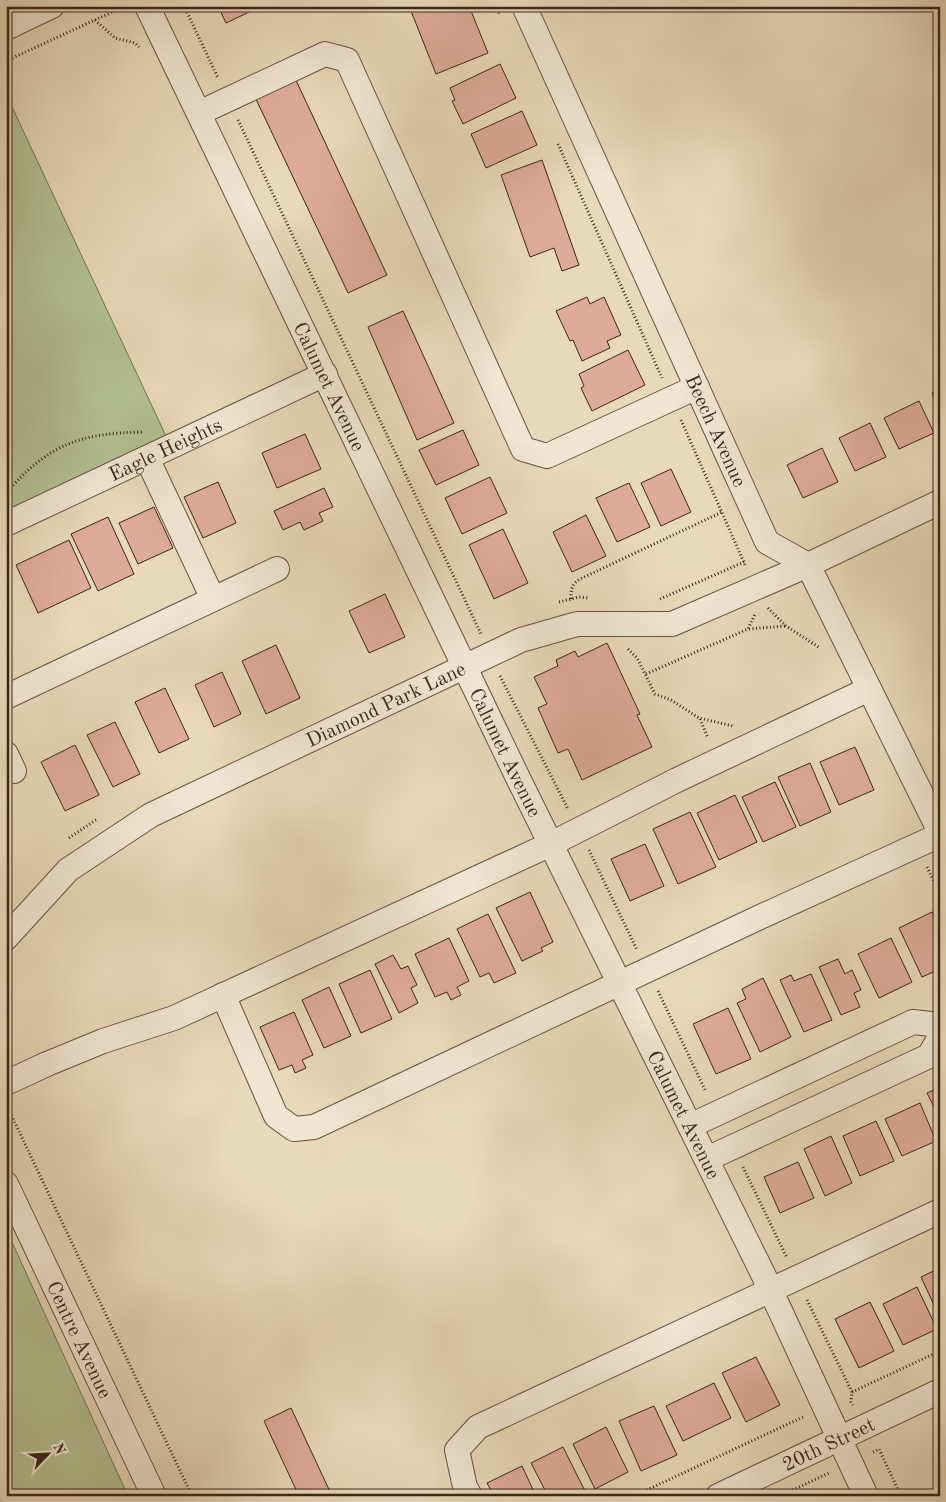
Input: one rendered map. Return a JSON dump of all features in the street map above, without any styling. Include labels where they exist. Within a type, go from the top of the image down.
[{"type":"street","points":[[6,28],[52,6]]},
{"type":"street","name":"Calumet Avenue","points":[[147,6],[551,844],[771,1291],[866,1496]]},
{"type":"street","name":"Beech Avenue","points":[[524,6],[767,542],[808,565]]},
{"type":"street","points":[[199,113],[325,54],[347,60],[523,449],[547,456],[697,387]]},
{"type":"street","name":"Eagle Heights","points":[[6,524],[325,374]]},
{"type":"street","points":[[147,458],[213,599]]},
{"type":"street","name":"Diamond Park Lane","points":[[6,938],[68,870],[151,814],[490,654],[521,640],[577,624],[672,624],[758,594],[808,565],[940,502]]},
{"type":"street","points":[[223,995],[276,1116],[294,1129],[314,1127],[940,834],[808,565]]},
{"type":"street","points":[[6,697],[276,569]]},
{"type":"street","points":[[6,1083],[103,1041],[174,1018],[551,844],[677,780],[869,689]]},
{"type":"street","points":[[690,1126],[913,1022],[940,1025]]},
{"type":"street","points":[[706,1159],[929,1056],[940,1037]]},
{"type":"street","name":"Centre Avenue","points":[[6,1184],[154,1496]]},
{"type":"street","points":[[470,1496],[465,1487],[456,1450],[478,1427],[940,1211]]},
{"type":"street","name":"20th Street","points":[[718,1496],[940,1391]]},
{"type":"path","points":[[6,61],[123,6]]},
{"type":"path","points":[[184,6],[490,654],[567,807]]},
{"type":"path","points":[[496,6],[500,15]]},
{"type":"path","points":[[557,143],[758,594],[786,626],[819,646],[823,653]]},
{"type":"path","points":[[6,493],[38,460],[62,446],[77,440],[112,432],[145,432]]},
{"type":"path","points":[[571,599],[570,589],[580,579],[722,512]]},
{"type":"path","points":[[748,629],[758,594]]},
{"type":"path","points":[[646,674],[748,629],[786,626]]},
{"type":"path","points":[[625,646],[637,658],[655,694],[671,700],[699,718],[736,726]]},
{"type":"path","points":[[699,718],[709,740]]},
{"type":"path","points":[[917,846],[940,894]]},
{"type":"path","points":[[6,1106],[192,1496]]},
{"type":"path","points":[[852,1392],[940,1351]]},
{"type":"path","points":[[634,1496],[804,1416]]},
{"type":"path","points":[[879,1449],[901,1496]]},
{"type":"green space","points":[[6,94],[166,436],[6,512]]},
{"type":"green space","points":[[6,1229],[128,1496],[6,1496]]},
{"type":"building","points":[[218,6],[260,6],[260,7],[226,23]]},
{"type":"building","points":[[409,6],[469,6],[488,53],[436,74]]},
{"type":"building","points":[[500,64],[516,98],[463,124],[452,101],[455,100],[450,88]]},
{"type":"building","points":[[294,76],[387,275],[348,293],[254,95]]},
{"type":"building","points":[[522,111],[537,145],[486,168],[471,134]]},
{"type":"building","points":[[542,160],[579,265],[562,271],[554,248],[530,257],[501,175]]},
{"type":"building","points":[[587,297],[590,304],[604,297],[621,335],[607,341],[610,348],[582,361],[573,340],[570,341],[556,311]]},
{"type":"building","points":[[403,311],[454,423],[417,440],[368,327]]},
{"type":"building","points":[[628,350],[645,385],[592,411],[581,388],[584,386],[579,374]]},
{"type":"building","points":[[940,389],[940,410],[932,393]]},
{"type":"building","points":[[919,401],[934,433],[899,449],[884,418]]},
{"type":"building","points":[[870,423],[886,457],[855,471],[839,438]]},
{"type":"building","points":[[463,430],[479,465],[436,485],[419,450]]},
{"type":"building","points":[[305,434],[321,469],[277,488],[262,453]]},
{"type":"building","points":[[822,448],[838,482],[803,498],[787,465]]},
{"type":"building","points":[[671,469],[691,512],[661,526],[641,483]]},
{"type":"building","points":[[490,477],[507,513],[462,534],[445,498]]},
{"type":"building","points":[[218,482],[236,523],[203,538],[184,497]]},
{"type":"building","points":[[629,483],[650,527],[617,542],[596,498]]},
{"type":"building","points":[[324,488],[333,507],[319,513],[323,521],[304,530],[300,522],[283,530],[274,511]]},
{"type":"building","points":[[154,507],[173,548],[138,564],[119,523]]},
{"type":"building","points":[[586,515],[606,556],[572,572],[553,532]]},
{"type":"building","points":[[108,517],[134,574],[98,591],[71,534]]},
{"type":"building","points":[[503,529],[528,583],[494,599],[469,545]]},
{"type":"building","points":[[69,540],[91,588],[38,613],[16,565]]},
{"type":"building","points":[[385,594],[405,637],[369,653],[349,611]]},
{"type":"building","points":[[607,643],[640,714],[637,715],[652,747],[582,780],[568,749],[558,753],[538,708],[547,704],[534,677],[558,666],[556,660],[575,651],[578,657]]},
{"type":"building","points":[[276,645],[300,698],[266,714],[242,661]]},
{"type":"building","points":[[222,672],[241,714],[214,727],[195,685]]},
{"type":"building","points":[[165,688],[189,739],[159,753],[135,702]]},
{"type":"building","points":[[115,722],[140,774],[113,787],[87,735]]},
{"type":"building","points":[[75,745],[99,795],[65,811],[41,762]]},
{"type":"building","points":[[855,747],[874,790],[839,805],[820,762]]},
{"type":"building","points":[[810,763],[831,812],[800,826],[778,777]]},
{"type":"building","points":[[775,782],[796,827],[763,842],[742,797]]},
{"type":"building","points":[[735,795],[757,842],[719,860],[697,813]]},
{"type":"building","points":[[690,812],[716,867],[678,884],[653,829]]},
{"type":"building","points":[[645,844],[664,886],[630,901],[611,859]]},
{"type":"building","points":[[530,892],[553,942],[541,948],[543,951],[522,961],[496,908]]},
{"type":"building","points":[[932,912],[940,927],[940,969],[922,977],[899,928]]},
{"type":"building","points":[[488,914],[516,973],[494,983],[489,973],[480,977],[457,929]]},
{"type":"building","points":[[449,938],[469,981],[457,987],[461,995],[451,1000],[447,992],[435,997],[415,954]]},
{"type":"building","points":[[891,938],[912,982],[879,998],[858,954]]},
{"type":"building","points":[[393,955],[401,969],[408,966],[417,985],[411,988],[418,1003],[399,1013],[375,964]]},
{"type":"building","points":[[838,959],[845,974],[852,970],[861,990],[854,993],[860,1007],[841,1015],[819,967]]},
{"type":"building","points":[[370,970],[392,1019],[361,1033],[339,984]]},
{"type":"building","points":[[811,974],[832,1020],[804,1032],[780,980],[791,975],[794,981]]},
{"type":"building","points":[[763,978],[791,1037],[760,1052],[737,1003],[746,999],[742,989]]},
{"type":"building","points":[[329,987],[351,1036],[324,1048],[302,1000]]},
{"type":"building","points":[[728,1008],[751,1059],[716,1074],[693,1024]]},
{"type":"building","points":[[294,1012],[313,1055],[302,1060],[306,1068],[295,1073],[292,1065],[279,1070],[260,1027]]},
{"type":"building","points":[[940,1087],[940,1119],[927,1093]]},
{"type":"building","points":[[920,1103],[936,1141],[902,1156],[885,1119]]},
{"type":"building","points":[[876,1121],[894,1161],[860,1176],[843,1136]]},
{"type":"building","points":[[831,1136],[852,1183],[825,1196],[804,1149]]},
{"type":"building","points":[[798,1162],[814,1198],[780,1213],[764,1177]]},
{"type":"building","points":[[940,1268],[940,1318],[921,1277]]},
{"type":"building","points":[[917,1287],[937,1329],[903,1345],[883,1304]]},
{"type":"building","points":[[870,1302],[894,1351],[859,1368],[835,1319]]},
{"type":"building","points":[[756,1357],[780,1405],[746,1422],[722,1373]]},
{"type":"building","points":[[714,1383],[731,1418],[683,1441],[666,1406]]},
{"type":"building","points":[[654,1406],[677,1455],[641,1471],[619,1421]]},
{"type":"building","points":[[291,1408],[332,1496],[299,1496],[264,1421]]},
{"type":"building","points":[[606,1427],[628,1472],[595,1489],[573,1444]]},
{"type":"building","points":[[563,1447],[587,1495],[585,1496],[548,1496],[531,1463]]},
{"type":"building","points":[[522,1466],[536,1496],[494,1496],[487,1483]]}]
